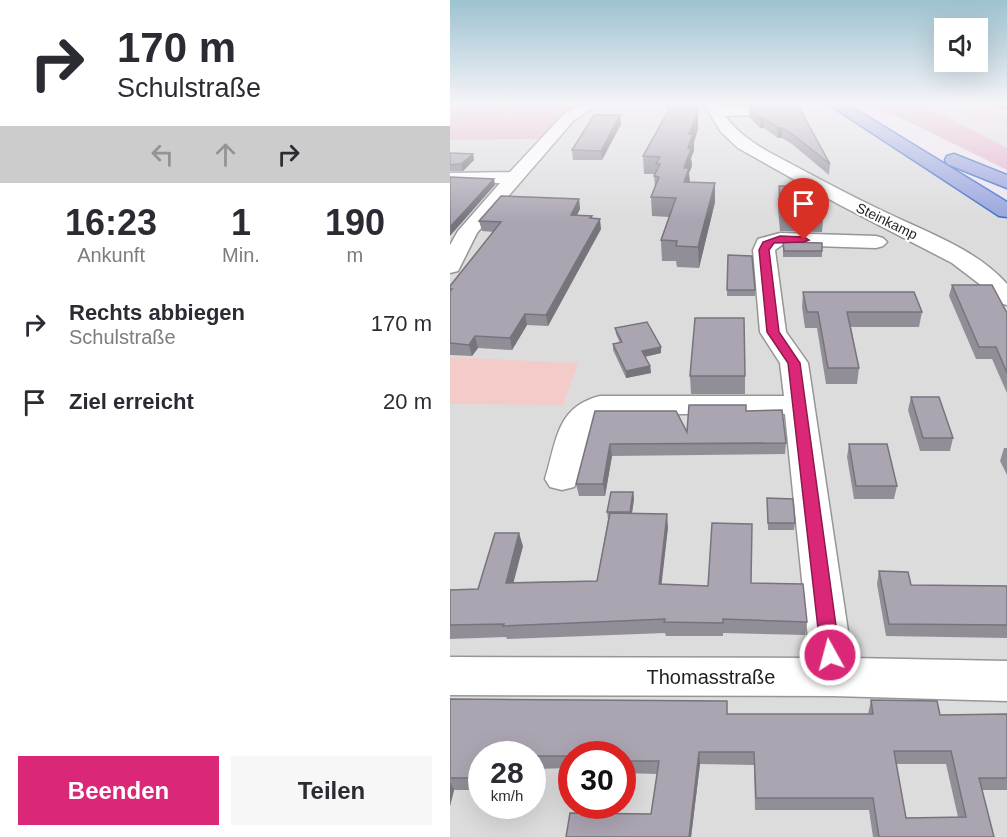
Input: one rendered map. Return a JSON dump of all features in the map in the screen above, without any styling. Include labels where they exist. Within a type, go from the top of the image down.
[{"type":"highway","points":[[898,143],[1007,211]]},
{"type":"highway","points":[[919,143],[1007,196]]},
{"type":"highway","points":[[930,150],[1007,182]]},
{"type":"street","points":[[450,266],[468,231],[546,143]]},
{"type":"street","name":"Steinkamp","points":[[743,143],[861,208],[930,242],[980,272],[1007,298]]},
{"type":"street","points":[[450,178],[516,177]]},
{"type":"street","points":[[833,677],[794,363],[773,332],[764,250],[766,244],[780,239],[876,242]]},
{"type":"street","points":[[562,479],[579,419],[587,411],[600,405],[800,405]]},
{"type":"street","name":"Thomasstraße","points":[[450,676],[833,677],[1007,681]]},
{"type":"shaded area","points":[[450,143],[893,143],[1007,216],[1007,837],[450,837]]},
{"type":"shaded area","points":[[952,143],[997,143],[1007,148],[1007,170]]},
{"type":"shaded area","points":[[995,143],[1007,143],[1007,148]]},
{"type":"shaded area","points":[[450,357],[578,363],[563,405],[450,404]]},
{"type":"building","points":[[576,143],[605,143],[601,151],[572,150]]},
{"type":"building","points":[[650,143],[690,143],[688,148],[691,149],[684,168],[689,168],[684,182],[715,183],[698,247],[676,246],[677,241],[661,240],[676,198],[651,197],[659,177],[654,176],[660,164],[656,164],[660,157],[643,156]]},
{"type":"building","points":[[803,143],[818,143],[830,164]]},
{"type":"building","points":[[450,153],[473,154],[461,164],[450,165]]},
{"type":"building","points":[[450,177],[494,179],[450,227]]},
{"type":"building","points":[[779,186],[811,187],[811,191],[824,192],[824,209],[781,208]]},
{"type":"building","points":[[501,196],[579,199],[571,215],[592,216],[590,218],[600,219],[546,315],[525,314],[510,338],[475,336],[469,345],[450,343],[450,291],[452,289],[450,286],[501,222],[479,221]]},
{"type":"building","points":[[783,242],[822,243],[822,251],[784,251]]},
{"type":"building","points":[[728,255],[752,256],[755,290],[727,290]]},
{"type":"building","points":[[952,285],[992,285],[1007,313],[1007,373],[996,347],[979,347]]},
{"type":"building","points":[[803,292],[914,292],[922,312],[847,312],[859,368],[828,368],[818,312],[807,312]]},
{"type":"building","points":[[695,318],[744,318],[745,376],[690,376]]},
{"type":"building","points":[[647,322],[661,347],[642,351],[650,366],[626,371],[613,344],[622,342],[615,328]]},
{"type":"building","points":[[911,397],[939,397],[953,438],[923,438]]},
{"type":"building","points":[[689,405],[746,405],[746,411],[782,410],[786,443],[610,444],[603,484],[576,484],[595,411],[676,411],[687,432]]},
{"type":"building","points":[[849,444],[887,444],[897,486],[856,486]]},
{"type":"building","points":[[611,492],[633,492],[630,512],[607,512]]},
{"type":"building","points":[[767,498],[793,499],[795,523],[768,523]]},
{"type":"building","points":[[610,513],[667,514],[659,584],[708,586],[712,523],[752,524],[751,583],[803,584],[807,622],[723,619],[723,623],[664,622],[665,619],[503,626],[504,624],[450,625],[450,590],[478,589],[495,533],[519,533],[506,583],[597,581]]},
{"type":"building","points":[[879,571],[908,572],[911,585],[1007,586],[1007,625],[889,624]]},
{"type":"building","points":[[450,699],[727,701],[727,714],[873,714],[871,700],[937,701],[940,715],[1007,714],[1007,778],[979,778],[994,837],[879,837],[873,798],[756,798],[754,752],[699,752],[689,837],[566,837],[569,819],[636,819],[636,814],[651,814],[659,761],[636,761],[636,741],[558,741],[558,756],[546,756],[546,741],[468,741],[468,778],[450,778]],"holes":[[[894,751],[951,751],[966,817],[906,818]]]},
{"type":"route","points":[[804,240],[771,241],[766,244],[764,250],[773,332],[794,363],[830,655]]}]
